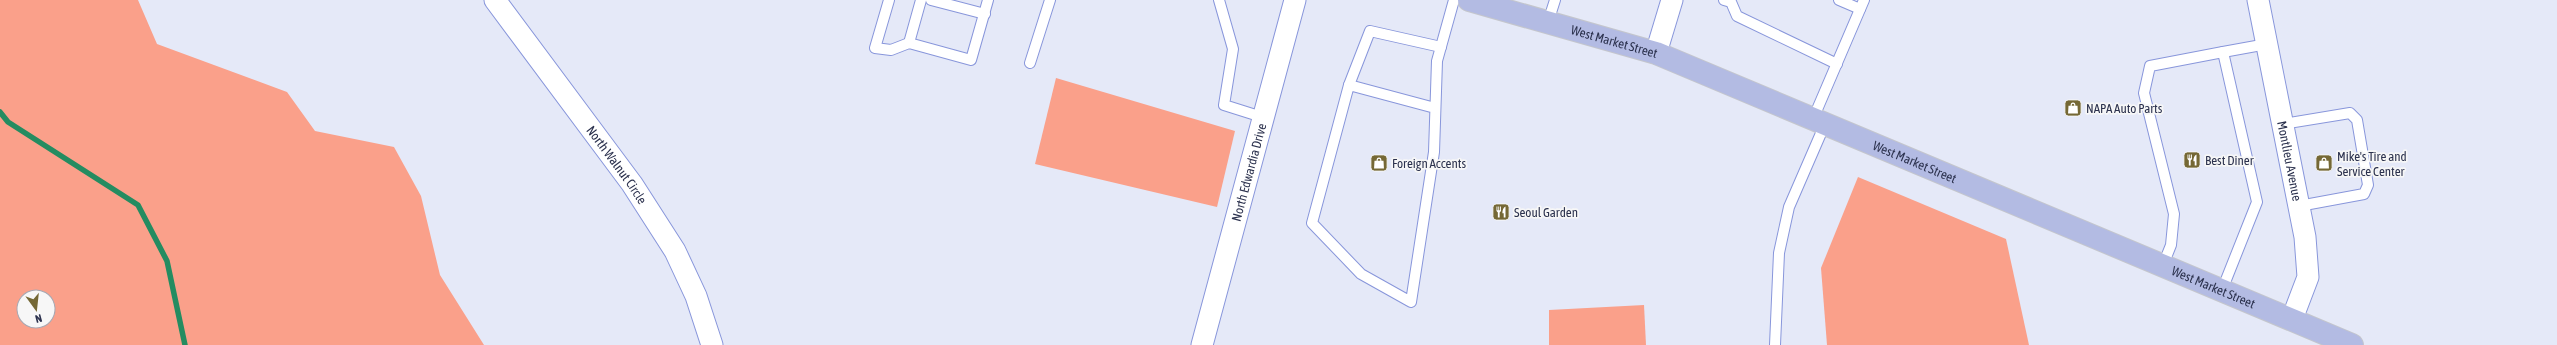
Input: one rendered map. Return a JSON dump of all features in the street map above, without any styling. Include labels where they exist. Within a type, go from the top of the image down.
[{"type":"main road","name":"West Market Street","points":[[1469,0],[1656,54],[2352,345]]},
{"type":"street","name":"North Walnut Circle","points":[[495,0],[632,184],[670,245],[696,296],[712,345]]},
{"type":"street","name":"North Edwardia Drive","points":[[1202,345],[1262,117],[1295,0]]},
{"type":"street","points":[[1656,54],[1672,0]]},
{"type":"street","name":"Montlieu Avenue","points":[[2258,0],[2306,237],[2308,277],[2292,319]]},
{"type":"lane","points":[[889,0],[875,48],[891,50],[909,43],[971,60],[988,0]]},
{"type":"lane","points":[[909,43],[921,0]]},
{"type":"lane","points":[[931,0],[984,14]]},
{"type":"lane","points":[[1030,63],[1050,0]]},
{"type":"lane","points":[[1219,0],[1233,48],[1224,104],[1262,117]]},
{"type":"lane","points":[[1441,47],[1370,31],[1349,85],[1312,224],[1361,274],[1411,302],[1434,152],[1437,61],[1441,47],[1454,0]]},
{"type":"lane","points":[[1548,22],[1555,0]]},
{"type":"lane","points":[[1775,345],[1780,253],[1789,207],[1819,122],[1837,64],[1862,5],[1839,0]]},
{"type":"lane","points":[[1730,1],[1737,16],[1837,64]]},
{"type":"lane","points":[[2162,265],[2171,245],[2174,214],[2144,93],[2150,66],[2267,44]]},
{"type":"lane","points":[[2222,290],[2257,202],[2223,52]]},
{"type":"lane","points":[[1349,85],[1435,108]]},
{"type":"lane","points":[[2283,124],[2350,113],[2357,120],[2368,185],[2364,194],[2299,206]]},
{"type":"shaded area","points":[[0,0],[138,0],[157,44],[287,92],[315,131],[394,147],[421,196],[440,275],[484,345],[0,345]]},
{"type":"shaded area","points":[[1056,78],[1235,131],[1217,207],[1035,164]]},
{"type":"shaded area","points":[[1858,177],[2006,239],[2029,345],[1827,345],[1821,268]]},
{"type":"shaded area","points":[[1644,305],[1646,345],[1549,345],[1549,310]]},
{"type":"waterway","points":[[0,112],[8,122],[138,205],[167,261],[185,345]]},
{"type":"place","name":"NAPA Auto Parts","points":[[2073,108]]},
{"type":"place","name":"Best Diner","points":[[2192,160]]},
{"type":"place","name":"Foreign Accents","points":[[1379,163]]},
{"type":"place","name":"Mike's Tire and Service Center","points":[[2324,163]]},
{"type":"place","name":"Seoul Garden","points":[[1501,212]]}]
